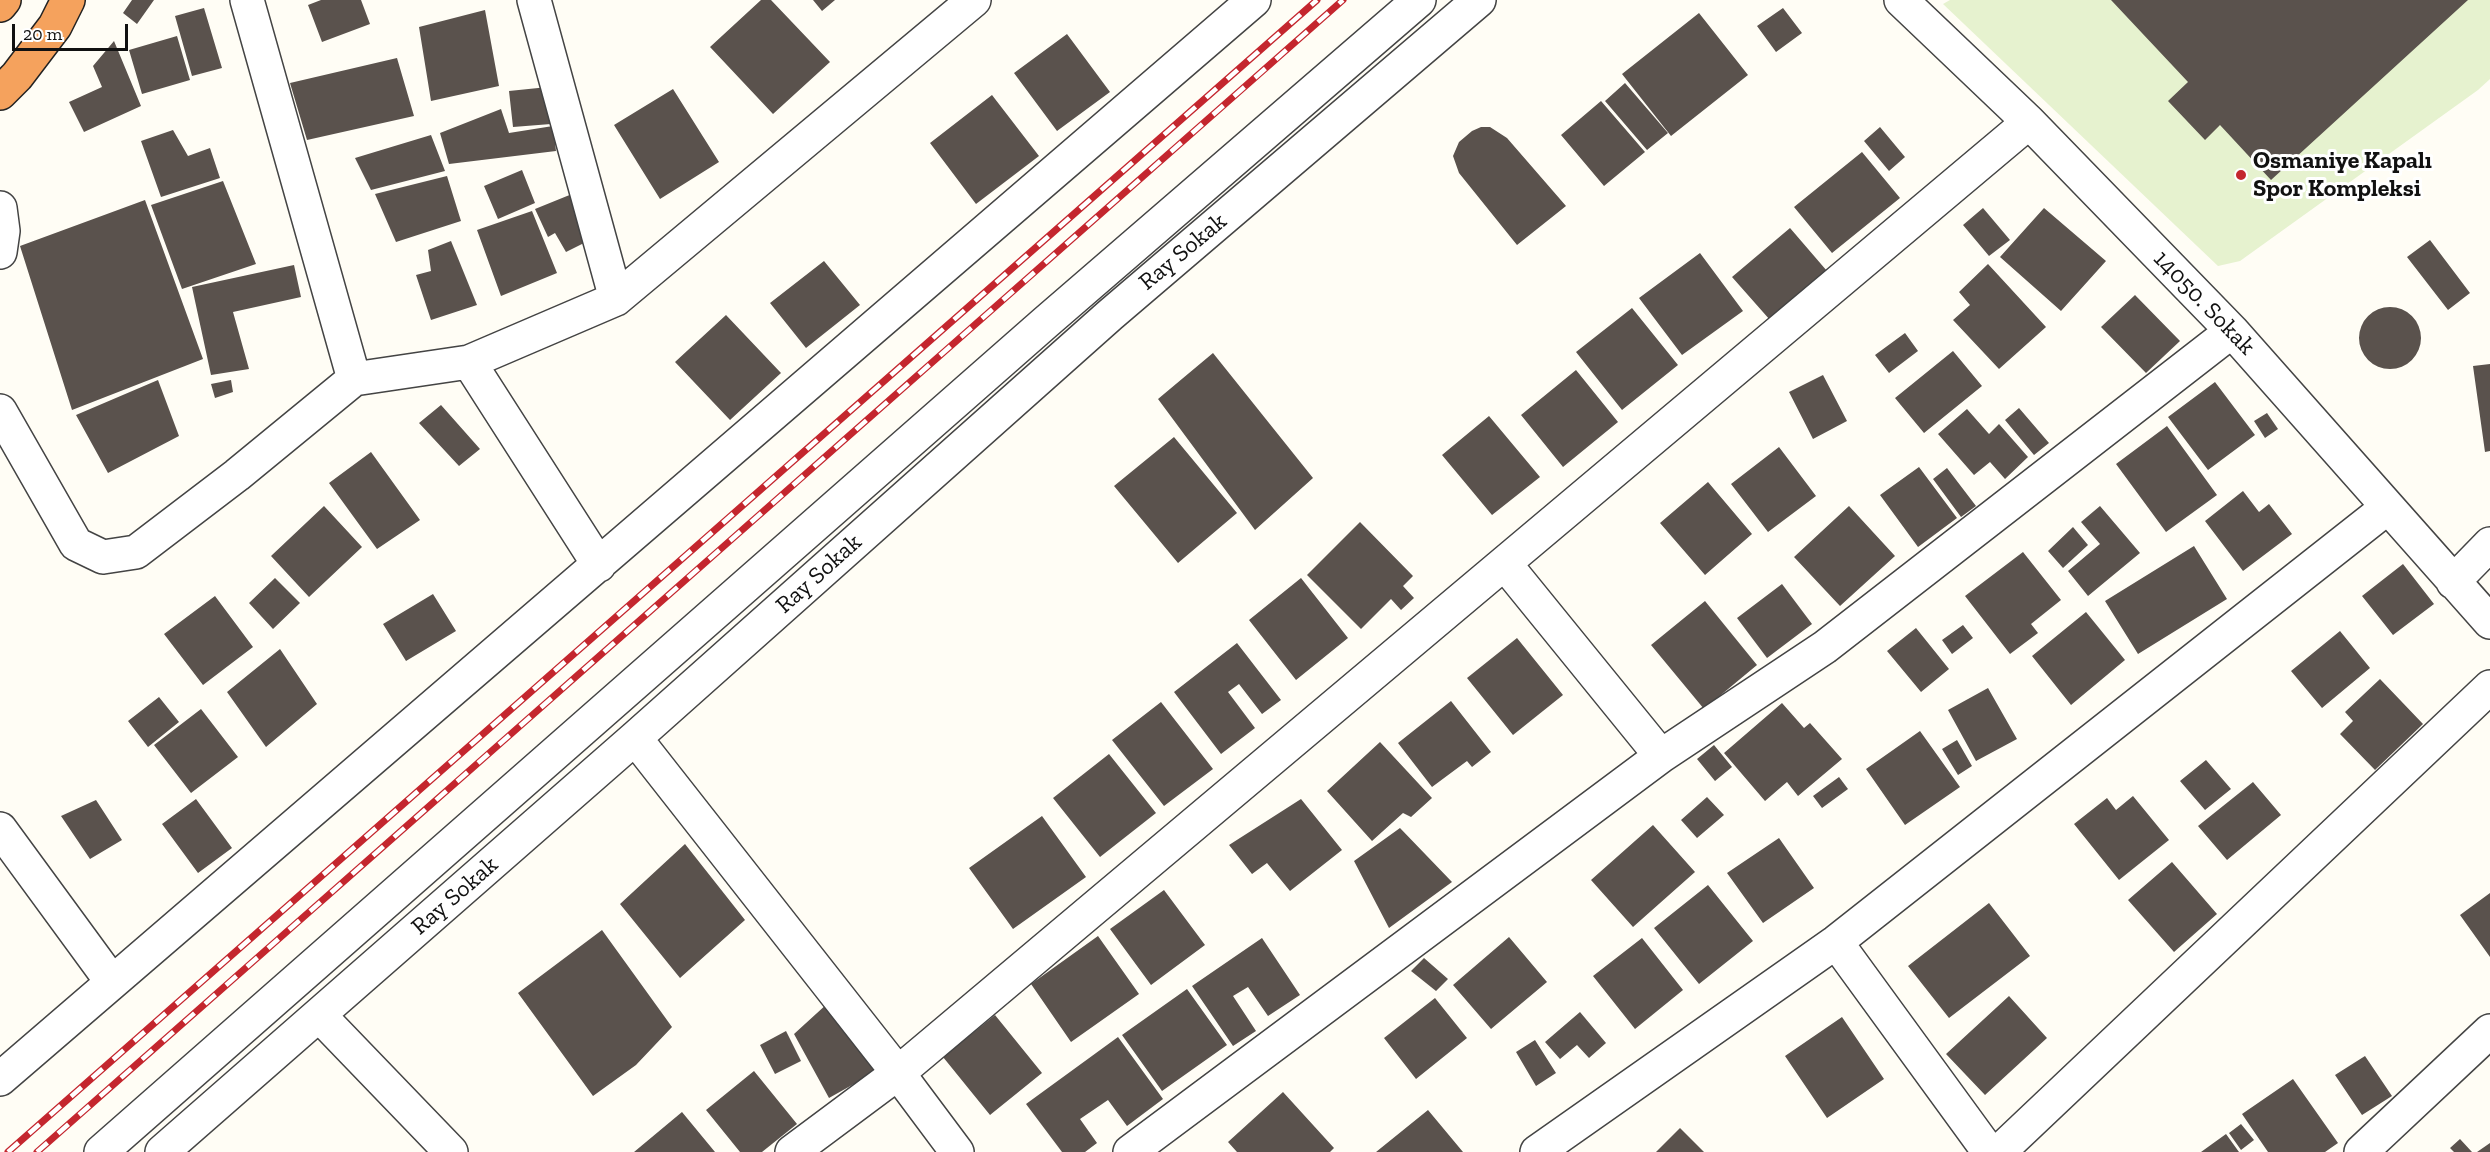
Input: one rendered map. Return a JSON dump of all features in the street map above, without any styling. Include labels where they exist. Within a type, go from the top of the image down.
[{"type":"highway","points":[[0,5],[4,0]]},
{"type":"highway","points":[[0,93],[17,76],[55,26],[68,0]]},
{"type":"street","points":[[247,0],[354,379]]},
{"type":"street","points":[[534,0],[616,299]]},
{"type":"street","points":[[0,411],[76,544],[103,557],[136,552],[237,475],[354,379],[469,362],[616,299],[974,0]]},
{"type":"street","points":[[0,1079],[1254,0]]},
{"type":"street","points":[[101,1152],[1037,330],[1419,0]]},
{"type":"street","name":"Ray Sokak","points":[[162,1152],[634,738],[1110,315],[1479,0]]},
{"type":"street","name":"14050. Sokak","points":[[1900,0],[2029,122],[2232,331],[2490,622]]},
{"type":"street","points":[[792,1152],[898,1073],[2029,122]]},
{"type":"street","points":[[0,207],[3,231],[0,252]]},
{"type":"street","points":[[1130,1152],[1662,756],[1825,647],[2232,331]]},
{"type":"street","points":[[469,362],[599,565]]},
{"type":"street","points":[[1537,1152],[1836,942],[2388,507]]},
{"type":"street","points":[[2453,582],[2490,544]]},
{"type":"street","points":[[1505,564],[1662,756]]},
{"type":"street","points":[[1999,1152],[2490,687]]},
{"type":"street","points":[[634,738],[898,1073],[957,1152]]},
{"type":"street","points":[[0,829],[112,982]]},
{"type":"street","points":[[1836,942],[1989,1152]]},
{"type":"street","points":[[319,1016],[451,1152]]},
{"type":"street","points":[[2361,1152],[2490,1031]]},
{"type":"green space","name":"Osmaniye Kapalı Spor Kompleksi","points":[[1950,0],[2490,0],[2490,79],[2478,90],[2240,261],[2218,266],[1943,4]]},
{"type":"building","points":[[132,0],[154,0],[137,24],[123,13]]},
{"type":"building","points":[[321,0],[361,0],[370,24],[322,42],[308,5]]},
{"type":"building","points":[[761,0],[771,0],[830,62],[773,114],[710,47]]},
{"type":"building","points":[[813,0],[835,0],[822,11]]},
{"type":"building","points":[[2111,0],[2468,0],[2271,180],[2220,125],[2205,140],[2168,101],[2188,82]]},
{"type":"building","points":[[204,8],[222,68],[192,76],[175,16]]},
{"type":"building","points":[[1783,8],[1802,33],[1776,52],[1757,26]]},
{"type":"building","points":[[485,10],[499,86],[431,101],[419,27]]},
{"type":"building","points":[[1699,13],[1748,75],[1671,136],[1622,74]]},
{"type":"building","points":[[1067,34],[1110,92],[1057,131],[1014,73]]},
{"type":"building","points":[[177,36],[190,80],[142,94],[129,50]]},
{"type":"building","points":[[114,41],[141,106],[84,132],[69,102],[102,87],[93,66]]},
{"type":"building","points":[[397,58],[414,116],[307,140],[290,83]]},
{"type":"building","points":[[1625,83],[1668,133],[1647,150],[1605,101]]},
{"type":"building","points":[[548,87],[551,124],[513,127],[509,91]]},
{"type":"building","points":[[673,89],[719,162],[660,199],[614,125]]},
{"type":"building","points":[[992,95],[1039,156],[976,204],[930,143]]},
{"type":"building","points":[[1601,101],[1645,152],[1604,186],[1561,135]]},
{"type":"building","points":[[501,109],[509,133],[553,126],[556,151],[449,164],[440,133]]},
{"type":"building","points":[[1481,127],[1490,127],[1507,138],[1566,206],[1517,245],[1459,173],[1453,156],[1459,142]]},
{"type":"building","points":[[1880,127],[1905,157],[1889,171],[1864,141]]},
{"type":"building","points":[[173,130],[188,156],[210,148],[220,178],[161,197],[141,141]]},
{"type":"building","points":[[431,135],[445,171],[371,190],[355,158]]},
{"type":"building","points":[[1862,152],[1900,198],[1832,253],[1794,207]]},
{"type":"building","points":[[522,170],[535,203],[498,219],[484,186]]},
{"type":"building","points":[[447,176],[461,221],[396,242],[375,194]]},
{"type":"building","points":[[223,181],[256,264],[182,289],[151,205]]},
{"type":"building","points":[[572,194],[590,240],[566,252],[555,233],[548,237],[535,209]]},
{"type":"building","points":[[145,200],[203,359],[72,410],[20,246]]},
{"type":"building","points":[[1983,208],[2010,240],[1989,256],[1963,225]]},
{"type":"building","points":[[2044,208],[2106,261],[2061,311],[2000,257]]},
{"type":"building","points":[[532,211],[557,273],[501,296],[477,230]]},
{"type":"building","points":[[1790,228],[1827,271],[1770,320],[1732,277]]},
{"type":"building","points":[[2430,240],[2470,293],[2448,310],[2407,257]]},
{"type":"building","points":[[451,241],[477,305],[431,320],[416,275],[431,271],[428,250]]},
{"type":"building","points":[[1700,253],[1743,311],[1682,355],[1639,298]]},
{"type":"building","points":[[824,261],[860,305],[806,348],[770,303]]},
{"type":"building","points":[[1988,264],[2046,327],[1999,369],[1953,320],[1970,305],[1959,292]]},
{"type":"building","points":[[294,265],[301,297],[233,312],[249,369],[211,375],[192,287]]},
{"type":"building","points":[[2135,295],[2180,341],[2146,373],[2101,327]]},
{"type":"building","points":[[2384,307],[2396,307],[2412,316],[2419,326],[2421,338],[2419,350],[2412,360],[2396,369],[2384,369],[2373,364],[2364,355],[2359,344],[2359,332],[2364,321],[2373,312]]},
{"type":"building","points":[[1632,308],[1678,365],[1622,410],[1576,352]]},
{"type":"building","points":[[726,315],[781,373],[730,420],[675,362]]},
{"type":"building","points":[[1905,333],[1918,351],[1889,373],[1875,355]]},
{"type":"building","points":[[1953,351],[1982,386],[1924,433],[1895,398]]},
{"type":"building","points":[[1213,353],[1313,478],[1255,530],[1158,399]]},
{"type":"building","points":[[2490,364],[2490,451],[2485,452],[2473,366]]},
{"type":"building","points":[[1576,370],[1618,422],[1563,467],[1521,415]]},
{"type":"building","points":[[1823,375],[1847,421],[1813,439],[1789,392]]},
{"type":"building","points":[[158,380],[179,436],[108,473],[76,415]]},
{"type":"building","points":[[231,380],[233,392],[215,398],[211,384]]},
{"type":"building","points":[[2215,382],[2255,435],[2208,470],[2168,417]]},
{"type":"building","points":[[441,405],[480,449],[459,466],[419,423]]},
{"type":"building","points":[[2019,408],[2049,443],[2034,455],[2005,420]]},
{"type":"building","points":[[1967,409],[1989,434],[1999,424],[2028,457],[2005,479],[1990,462],[1974,475],[1938,434]]},
{"type":"building","points":[[2267,413],[2278,429],[2265,438],[2254,421]]},
{"type":"building","points":[[1489,416],[1540,477],[1492,515],[1442,455]]},
{"type":"building","points":[[2167,426],[2217,495],[2166,532],[2116,464]]},
{"type":"building","points":[[1174,437],[1237,513],[1178,563],[1114,486]]},
{"type":"building","points":[[1779,447],[1816,496],[1768,532],[1731,484]]},
{"type":"building","points":[[371,452],[420,520],[377,549],[329,483]]},
{"type":"building","points":[[1919,467],[1957,518],[1918,547],[1880,495]]},
{"type":"building","points":[[1947,468],[1976,506],[1961,517],[1933,479]]},
{"type":"building","points":[[1708,482],[1752,534],[1705,575],[1660,523]]},
{"type":"building","points":[[2243,491],[2259,512],[2269,504],[2292,534],[2243,571],[2205,521]]},
{"type":"building","points":[[324,506],[362,547],[309,597],[271,556]]},
{"type":"building","points":[[1849,506],[1895,556],[1840,606],[1794,557]]},
{"type":"building","points":[[2100,506],[2140,553],[2088,596],[2068,571],[2100,544],[2081,522]]},
{"type":"building","points":[[1360,522],[1413,576],[1403,586],[1414,598],[1401,610],[1391,599],[1361,629],[1307,575]]},
{"type":"building","points":[[2073,527],[2088,545],[2063,568],[2048,551]]},
{"type":"building","points":[[2194,546],[2227,599],[2138,654],[2105,601]]},
{"type":"building","points":[[2023,552],[2061,600],[2031,624],[2038,633],[2010,654],[1965,596]]},
{"type":"building","points":[[2403,564],[2434,604],[2393,635],[2362,596]]},
{"type":"building","points":[[275,578],[300,603],[273,629],[249,603]]},
{"type":"building","points":[[1301,578],[1348,638],[1296,680],[1249,620]]},
{"type":"building","points":[[1782,584],[1812,624],[1767,658],[1737,618]]},
{"type":"building","points":[[433,594],[456,631],[406,661],[383,624]]},
{"type":"building","points":[[215,596],[253,647],[203,685],[164,634]]},
{"type":"building","points":[[1705,601],[1757,665],[1704,709],[1651,645]]},
{"type":"building","points":[[2086,612],[2125,660],[2071,705],[2032,656]]},
{"type":"building","points":[[1963,625],[1973,638],[1952,654],[1942,640]]},
{"type":"building","points":[[1916,628],[1949,669],[1921,692],[1887,651]]},
{"type":"building","points":[[2340,631],[2370,668],[2322,708],[2291,671]]},
{"type":"building","points":[[1517,638],[1563,695],[1513,735],[1467,678]]},
{"type":"building","points":[[1237,643],[1281,700],[1262,714],[1239,684],[1228,692],[1255,728],[1221,754],[1174,692]]},
{"type":"building","points":[[280,649],[317,704],[266,747],[227,692]]},
{"type":"building","points":[[2380,679],[2423,724],[2375,770],[2340,734],[2353,721],[2345,712]]},
{"type":"building","points":[[1988,688],[2017,739],[1976,761],[1948,710]]},
{"type":"building","points":[[159,697],[179,722],[148,747],[128,721]]},
{"type":"building","points":[[1451,701],[1491,752],[1472,767],[1467,761],[1432,787],[1398,743]]},
{"type":"building","points":[[1161,702],[1213,769],[1164,806],[1112,740]]},
{"type":"building","points":[[1782,703],[1804,728],[1810,723],[1842,759],[1798,796],[1787,782],[1765,801],[1724,753]]},
{"type":"building","points":[[201,709],[238,757],[191,793],[154,745]]},
{"type":"building","points":[[1920,731],[1960,787],[1905,825],[1866,769]]},
{"type":"building","points":[[1957,740],[1972,766],[1958,775],[1942,749]]},
{"type":"building","points":[[1380,742],[1432,798],[1411,817],[1403,813],[1372,841],[1327,791]]},
{"type":"building","points":[[1714,745],[1732,767],[1715,781],[1697,759]]},
{"type":"building","points":[[1109,754],[1156,813],[1100,857],[1053,798]]},
{"type":"building","points":[[2206,760],[2231,789],[2205,810],[2180,781]]},
{"type":"building","points":[[1839,777],[1848,789],[1822,808],[1813,796]]},
{"type":"building","points":[[2253,782],[2281,815],[2227,860],[2198,826]]},
{"type":"building","points":[[2133,796],[2169,840],[2119,880],[2074,824],[2107,798],[2116,810]]},
{"type":"building","points":[[1707,797],[1724,815],[1697,838],[1681,820]]},
{"type":"building","points":[[196,799],[232,848],[198,873],[162,824]]},
{"type":"building","points":[[1301,799],[1342,850],[1290,891],[1267,863],[1252,874],[1229,845]]},
{"type":"building","points":[[96,800],[122,840],[90,859],[61,816]]},
{"type":"building","points":[[1042,816],[1086,877],[1013,929],[969,868]]},
{"type":"building","points":[[1653,825],[1695,872],[1633,927],[1591,880]]},
{"type":"building","points":[[1400,828],[1452,882],[1389,928],[1354,861]]},
{"type":"building","points":[[1779,838],[1814,888],[1763,923],[1727,873]]},
{"type":"building","points":[[685,844],[745,920],[680,978],[620,904]]},
{"type":"building","points":[[2172,862],[2217,914],[2174,952],[2128,900]]},
{"type":"building","points":[[1708,885],[1753,941],[1699,984],[1654,928]]},
{"type":"building","points":[[1164,890],[1205,945],[1151,985],[1110,929]]},
{"type":"building","points":[[2490,893],[2490,957],[2460,915]]},
{"type":"building","points":[[1989,903],[2030,956],[1949,1018],[1908,966]]},
{"type":"building","points":[[602,930],[672,1027],[636,1065],[593,1096],[518,993]]},
{"type":"building","points":[[1098,936],[1139,994],[1071,1042],[1031,984]]},
{"type":"building","points":[[1509,937],[1547,982],[1491,1029],[1453,985]]},
{"type":"building","points":[[1262,938],[1300,995],[1268,1016],[1248,987],[1233,996],[1256,1031],[1233,1046],[1192,986]]},
{"type":"building","points":[[1642,938],[1683,990],[1635,1029],[1593,976]]},
{"type":"building","points":[[1424,958],[1448,979],[1436,991],[1411,971]]},
{"type":"building","points":[[1187,989],[1227,1045],[1162,1091],[1122,1035]]},
{"type":"building","points":[[2009,996],[2047,1038],[1985,1095],[1946,1054]]},
{"type":"building","points":[[1435,998],[1467,1038],[1416,1079],[1384,1038]]},
{"type":"building","points":[[828,1003],[877,1071],[829,1098],[794,1034]]},
{"type":"building","points":[[1580,1012],[1606,1043],[1589,1058],[1577,1045],[1560,1059],[1545,1042]]},
{"type":"building","points":[[995,1015],[1042,1073],[990,1115],[943,1057]]},
{"type":"building","points":[[1842,1017],[1884,1079],[1827,1118],[1785,1056]]},
{"type":"building","points":[[786,1031],[801,1061],[775,1074],[760,1045]]},
{"type":"building","points":[[1118,1037],[1163,1099],[1127,1126],[1108,1100],[1080,1119],[1097,1143],[1085,1152],[1062,1152],[1026,1104]]},
{"type":"building","points":[[1535,1040],[1556,1073],[1536,1086],[1516,1052]]},
{"type":"building","points":[[2365,1056],[2392,1096],[2362,1115],[2335,1075]]},
{"type":"building","points":[[754,1071],[797,1124],[762,1152],[740,1152],[706,1110]]},
{"type":"building","points":[[2293,1079],[2338,1143],[2325,1152],[2268,1152],[2242,1114]]},
{"type":"building","points":[[1283,1092],[1334,1148],[1330,1152],[1237,1152],[1228,1142]]},
{"type":"building","points":[[1428,1110],[1463,1152],[1376,1152]]},
{"type":"building","points":[[682,1112],[715,1152],[634,1152]]},
{"type":"building","points":[[2241,1124],[2254,1140],[2241,1150],[2229,1133]]},
{"type":"building","points":[[1680,1128],[1704,1152],[1656,1152]]},
{"type":"building","points":[[2226,1134],[2239,1152],[2201,1152]]},
{"type":"building","points":[[2460,1139],[2472,1152],[2454,1152],[2450,1148]]},
{"type":"building","points":[[2490,1143],[2490,1152],[2477,1152]]},
{"type":"railway","points":[[8,1152],[1317,0]]},
{"type":"railway","points":[[37,1152],[1343,0]]},
{"type":"place","name":"Osmaniye Kapalı Spor Kompleksi","points":[[2241,175]]}]
